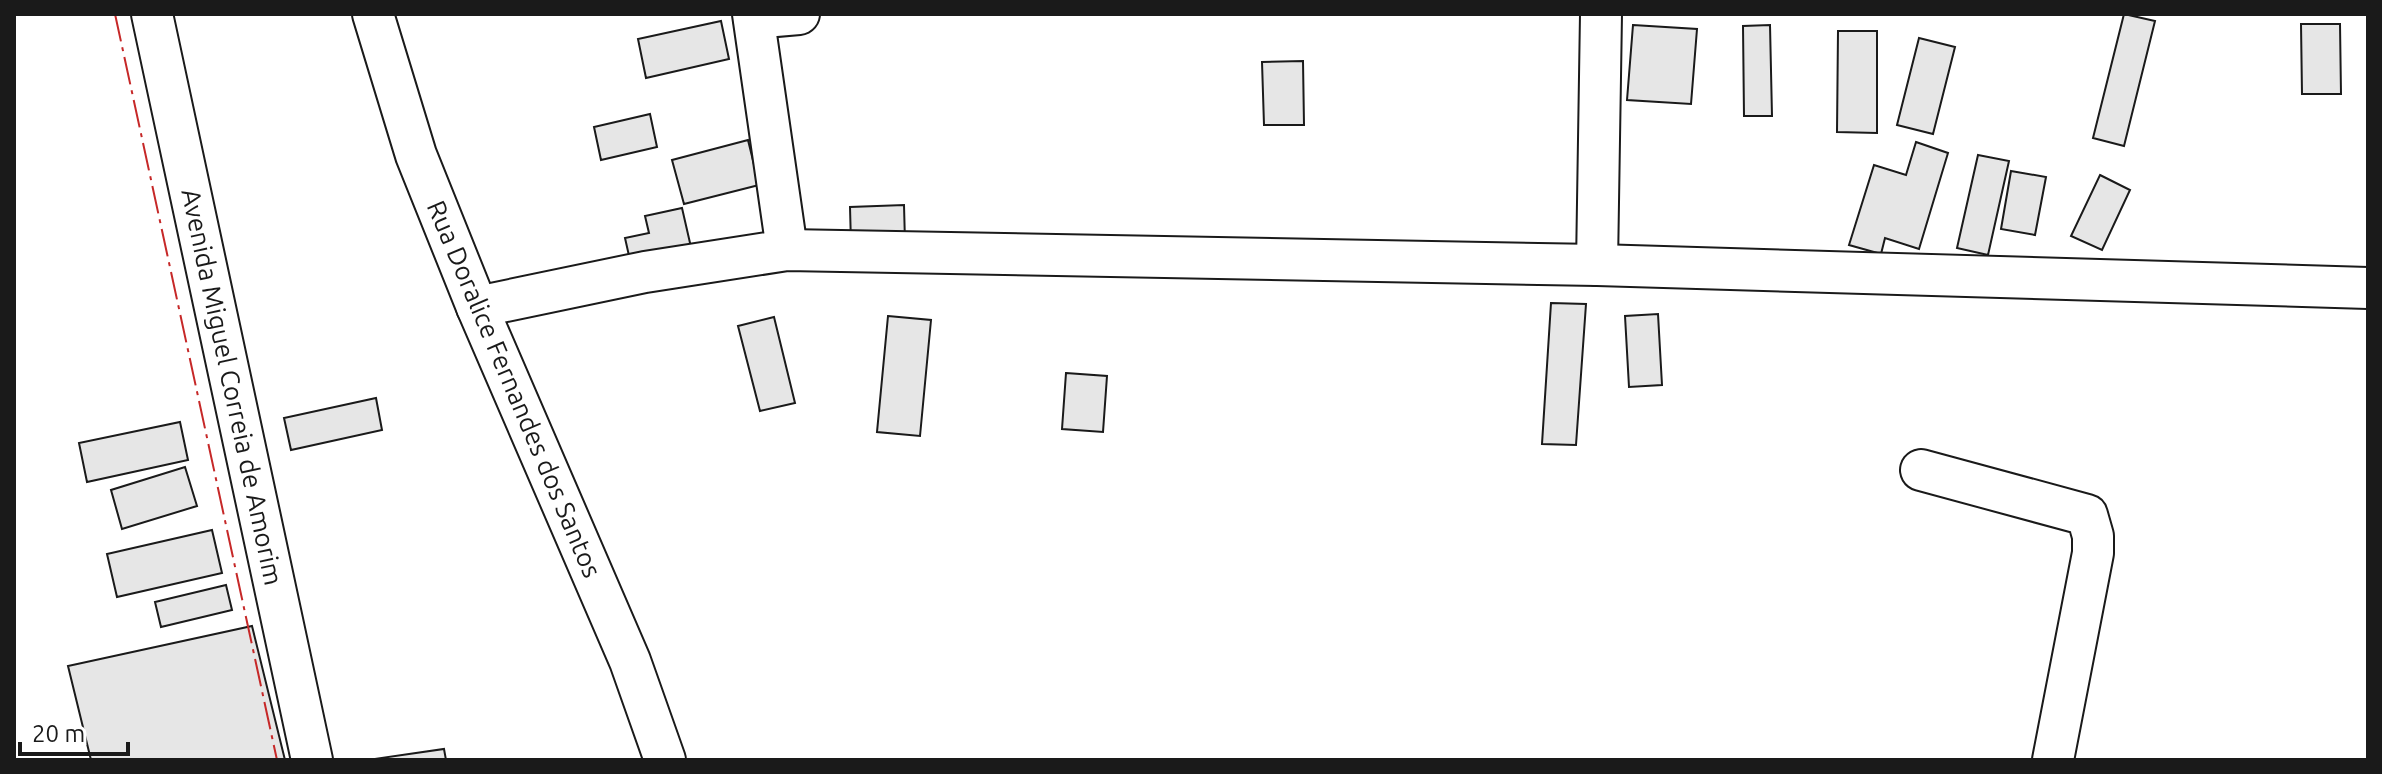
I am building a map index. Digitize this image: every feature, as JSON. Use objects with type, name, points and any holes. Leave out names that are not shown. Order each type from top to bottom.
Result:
[{"type":"street","name":"Avenida Miguel Correia de Amorim","points":[[152,14],[312,760]]},
{"type":"street","name":"Rua Doralice Fernandes dos Santos","points":[[373,14],[416,155],[477,307],[630,661],[665,760]]},
{"type":"street","points":[[787,250],[753,16],[799,14]]},
{"type":"street","points":[[1597,265],[1601,14]]},
{"type":"street","points":[[477,307],[645,272],[787,250],[1597,265],[2368,288]]},
{"type":"street","points":[[1921,470],[2087,515],[2093,536],[2093,553],[2053,760]]},
{"type":"building","points":[[2124,14],[2155,21],[2124,146],[2093,138]]},
{"type":"building","points":[[721,21],[729,59],[646,78],[638,39]]},
{"type":"building","points":[[2301,24],[2340,24],[2341,94],[2302,94]]},
{"type":"building","points":[[1633,25],[1697,29],[1691,104],[1627,100]]},
{"type":"building","points":[[1770,25],[1772,116],[1744,116],[1743,26]]},
{"type":"building","points":[[1838,31],[1877,31],[1877,133],[1837,132]]},
{"type":"building","points":[[1919,38],[1955,47],[1933,134],[1897,125]]},
{"type":"building","points":[[1303,61],[1304,125],[1264,125],[1262,62]]},
{"type":"building","points":[[650,114],[657,147],[601,160],[594,127]]},
{"type":"building","points":[[748,140],[759,185],[684,204],[672,160]]},
{"type":"building","points":[[1916,142],[1948,153],[1919,249],[1885,238],[1881,254],[1849,245],[1874,165],[1906,175]]},
{"type":"building","points":[[1978,155],[2009,161],[1988,255],[1957,248]]},
{"type":"building","points":[[2011,171],[2046,177],[2035,235],[2001,229]]},
{"type":"building","points":[[2100,175],[2130,190],[2102,250],[2071,236]]},
{"type":"building","points":[[904,205],[905,242],[851,244],[850,207]]},
{"type":"building","points":[[682,208],[693,256],[632,269],[625,238],[649,233],[645,216]]},
{"type":"building","points":[[1551,303],[1586,304],[1576,445],[1542,444]]},
{"type":"building","points":[[1658,314],[1662,385],[1629,387],[1625,316]]},
{"type":"building","points":[[888,316],[931,320],[920,436],[877,432]]},
{"type":"building","points":[[774,317],[795,403],[760,411],[738,326]]},
{"type":"building","points":[[1066,373],[1107,376],[1103,432],[1062,429]]},
{"type":"building","points":[[376,398],[382,430],[291,450],[284,418]]},
{"type":"building","points":[[180,422],[188,460],[87,482],[79,443]]},
{"type":"building","points":[[185,467],[197,506],[122,529],[111,490]]},
{"type":"building","points":[[212,530],[222,573],[117,597],[107,554]]},
{"type":"building","points":[[226,585],[232,610],[161,627],[155,602]]},
{"type":"building","points":[[252,626],[285,760],[91,760],[68,666]]},
{"type":"building","points":[[444,749],[446,760],[374,760],[374,759]]},
{"type":"power","points":[[115,14],[277,760]]}]
